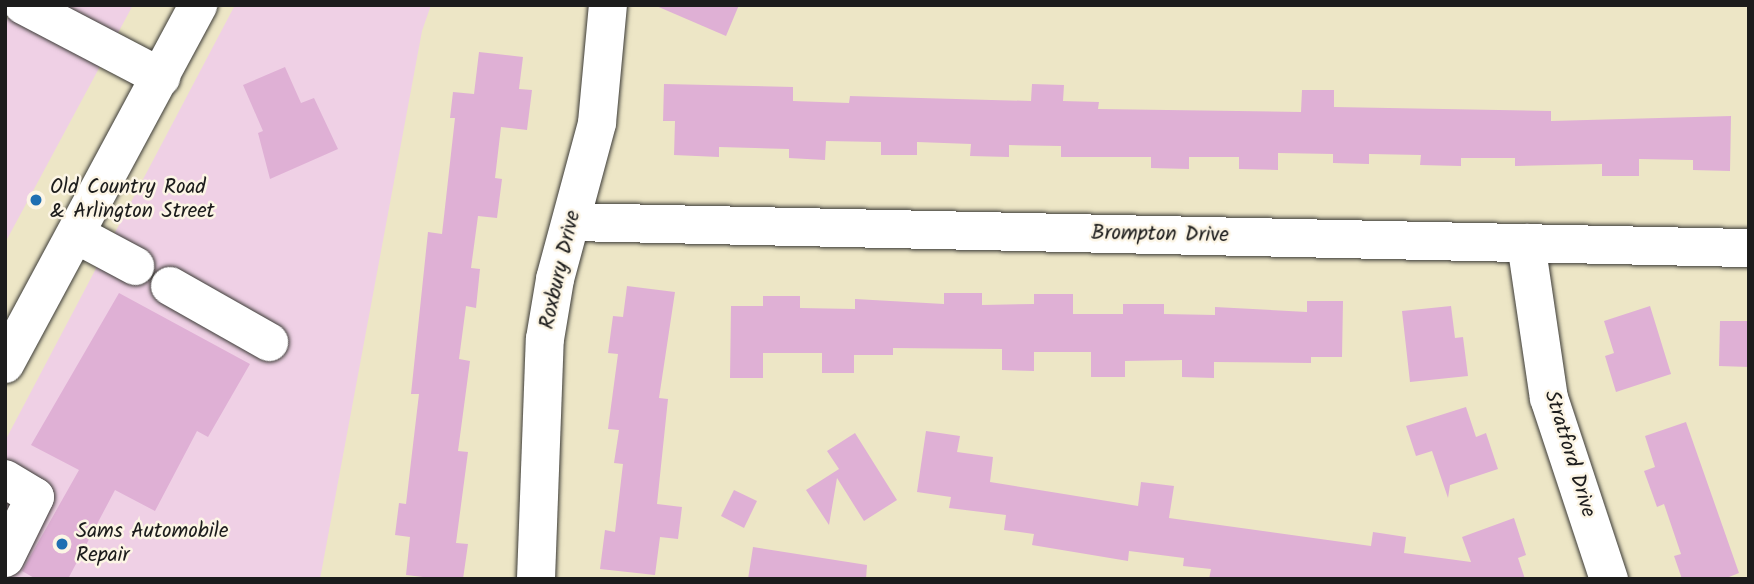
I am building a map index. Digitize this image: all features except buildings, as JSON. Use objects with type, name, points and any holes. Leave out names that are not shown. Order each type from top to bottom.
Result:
[{"type":"street","points":[[23,5],[161,77]]},
{"type":"street","points":[[5,364],[78,235],[198,5]]},
{"type":"street","name":"Roxbury Drive","points":[[536,579],[545,339],[597,123],[608,5]]},
{"type":"street","name":"Brompton Drive","points":[[572,222],[1749,248]]},
{"type":"street","points":[[78,235],[135,266]]},
{"type":"street","name":"Stratford Drive","points":[[1527,243],[1549,398],[1609,579]]},
{"type":"street","points":[[170,286],[269,342]]},
{"type":"street","points":[[5,479],[35,497],[5,558]]},
{"type":"shaded area","points":[[15,5],[133,5],[5,243],[5,24]]},
{"type":"shaded area","points":[[235,5],[431,5],[422,31],[320,579],[5,579],[5,441]]},
{"type":"place","name":"Old Country Road & Arlington Street","points":[[36,200]]},
{"type":"place","name":"Sams Automobile Repair","points":[[62,544]]}]
